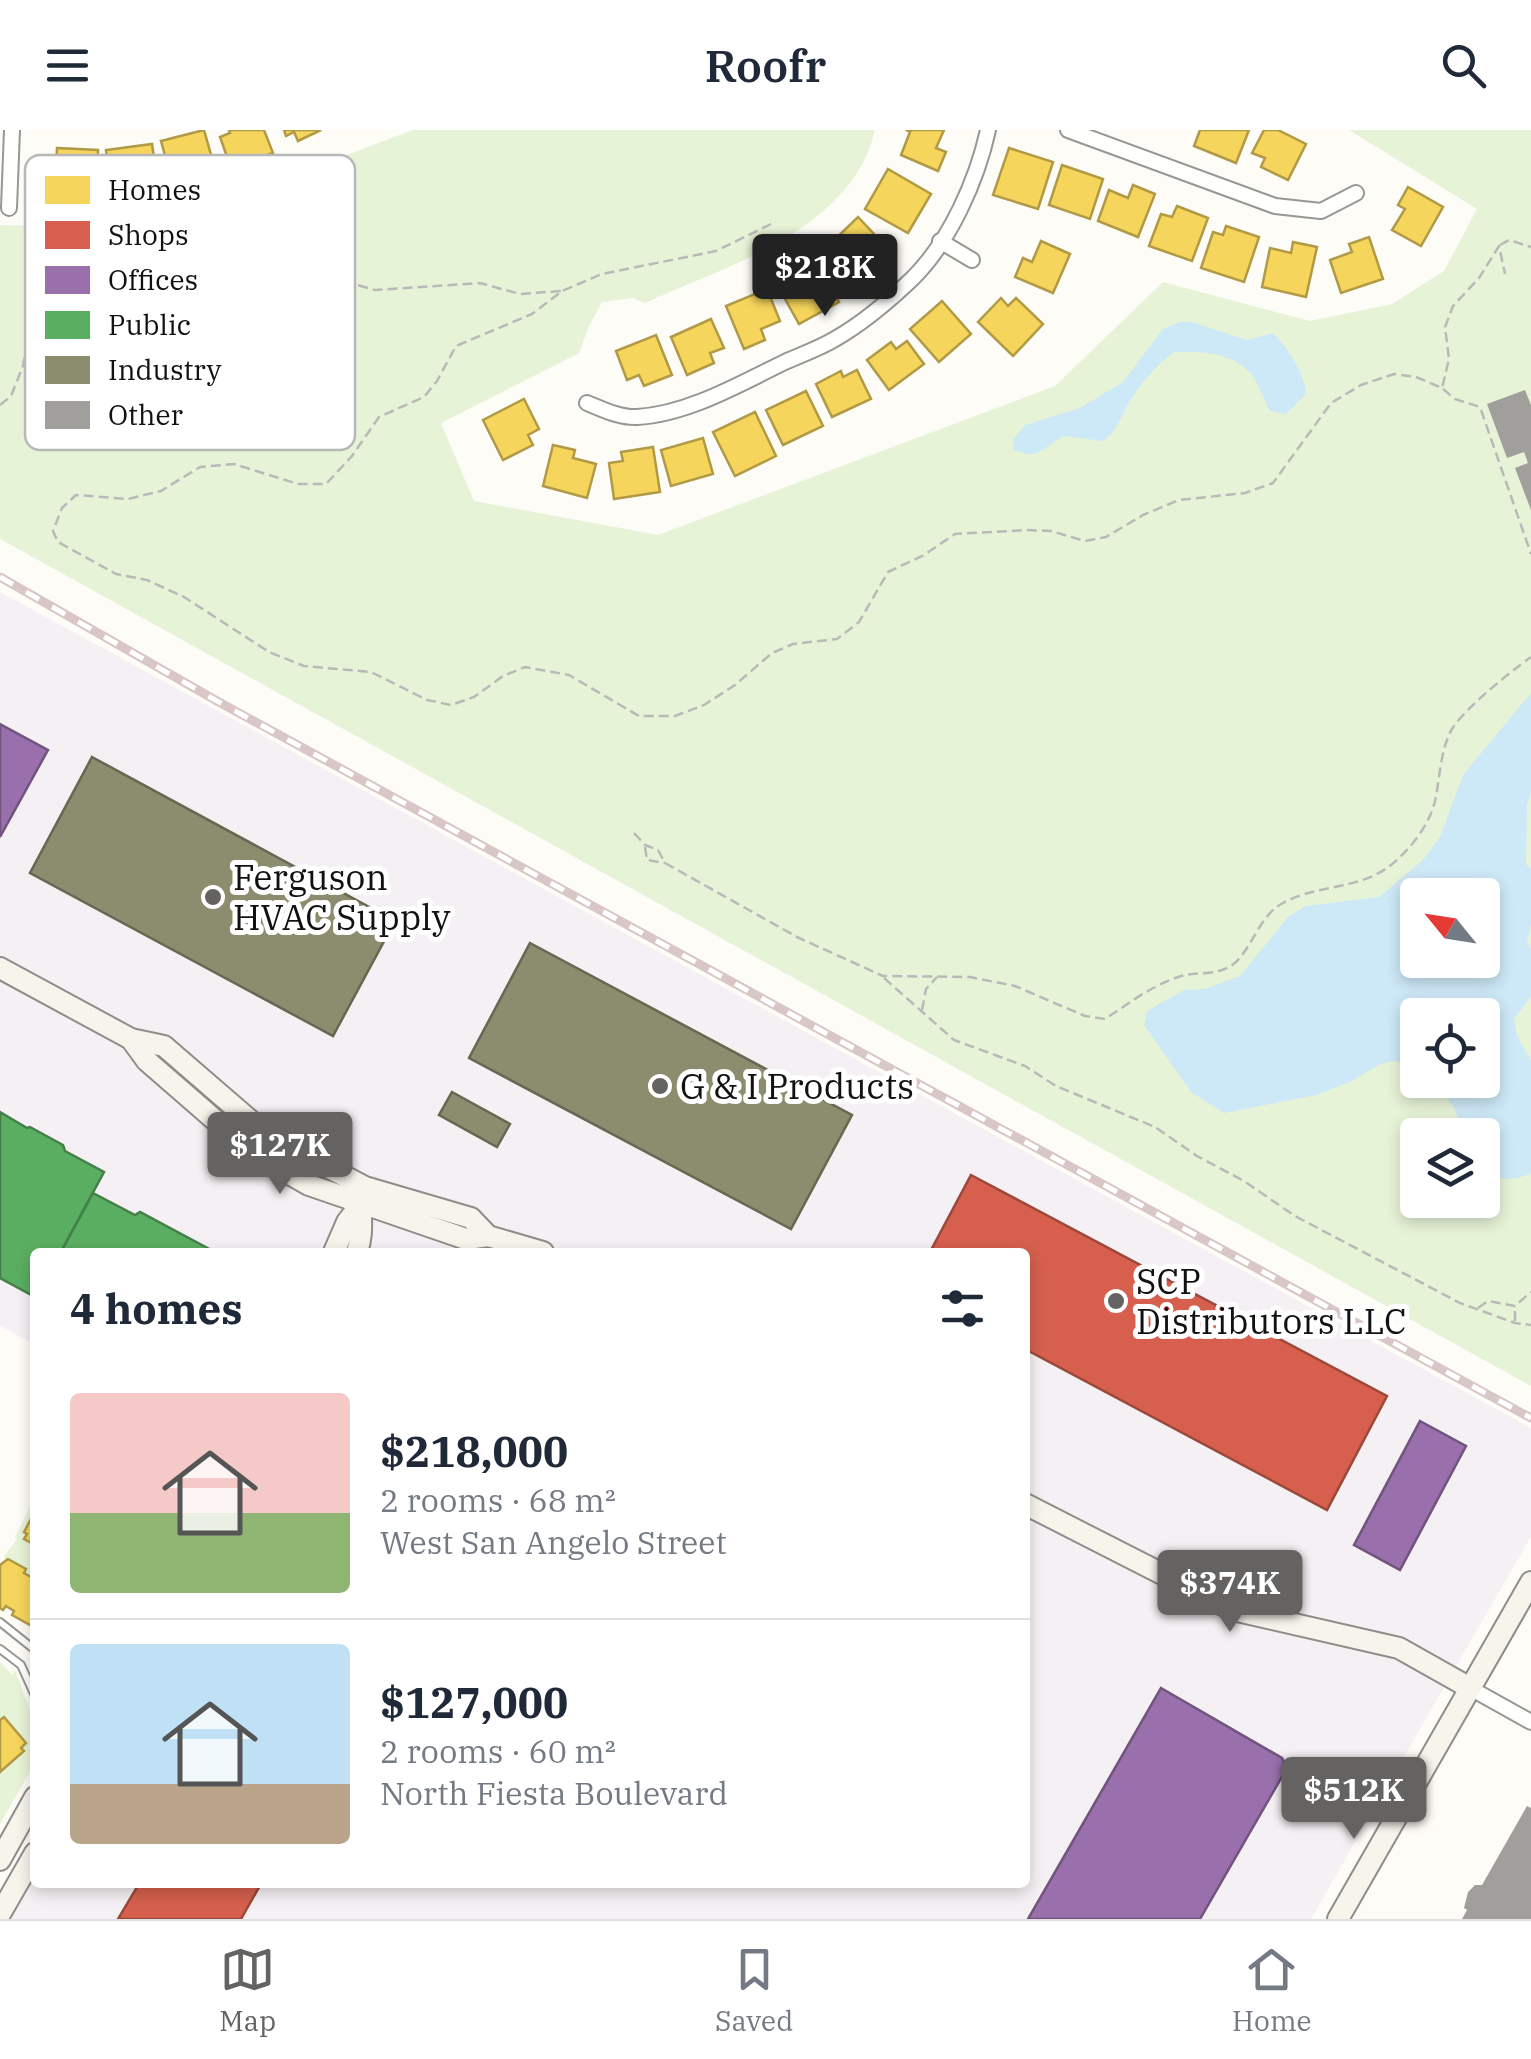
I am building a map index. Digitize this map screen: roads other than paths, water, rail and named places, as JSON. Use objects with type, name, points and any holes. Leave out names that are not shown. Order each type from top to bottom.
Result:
[{"type":"street","points":[[9,208],[12,130]]},
{"type":"street","points":[[586,402],[613,414],[635,418],[667,412],[722,392],[834,340],[916,276],[956,217],[980,169],[988,130]]},
{"type":"street","points":[[1068,130],[1275,206],[1322,211],[1356,193]]},
{"type":"street","points":[[940,241],[972,260]]},
{"type":"street","points":[[0,968],[132,1039],[147,1061],[254,1154],[310,1185],[362,1196],[466,1239],[488,1236],[529,1248]]},
{"type":"street","points":[[336,1248],[362,1196]]},
{"type":"street","points":[[358,1248],[364,1232],[362,1196]]},
{"type":"street","points":[[1030,1507],[1233,1610],[1399,1648],[1531,1722]]},
{"type":"street","points":[[1338,1919],[1531,1582]]},
{"type":"street","points":[[0,1860],[30,1806]]},
{"type":"street","points":[[0,1914],[30,1862]]},
{"type":"lane","points":[[0,1622],[30,1646]]},
{"type":"lane","points":[[0,1649],[21,1665],[30,1685]]},
{"type":"water","points":[[1180,322],[1247,340],[1273,333],[1295,361],[1306,394],[1286,414],[1270,411],[1254,378],[1235,361],[1205,353],[1174,352],[1144,380],[1103,441],[1064,436],[1036,453],[1014,450],[1013,440],[1025,425],[1080,408],[1123,382],[1163,329]]},
{"type":"water","points":[[1531,693],[1526,864],[1531,869],[1531,924],[1527,942],[1531,949],[1531,996],[1514,1019],[1517,1036],[1531,1061],[1531,1173],[1518,1178],[1500,1177],[1500,1118],[1458,1118],[1447,1098],[1500,1098],[1500,998],[1400,998],[1400,1063],[1380,1064],[1352,1081],[1316,1095],[1224,1113],[1191,1092],[1144,1025],[1147,1011],[1184,990],[1205,989],[1240,976],[1289,916],[1306,906],[1379,897],[1400,879],[1400,978],[1500,978],[1500,878],[1402,878],[1423,860],[1440,837],[1463,775]]},
{"type":"railway","points":[[0,577],[217,701],[1531,1418]]},
{"type":"place","name":"Ferguson HVAC Supply","points":[[213,897]]},
{"type":"place","name":"G & I Products","points":[[660,1086]]},
{"type":"place","name":"SCP Distributors LLC","points":[[1116,1301]]}]
